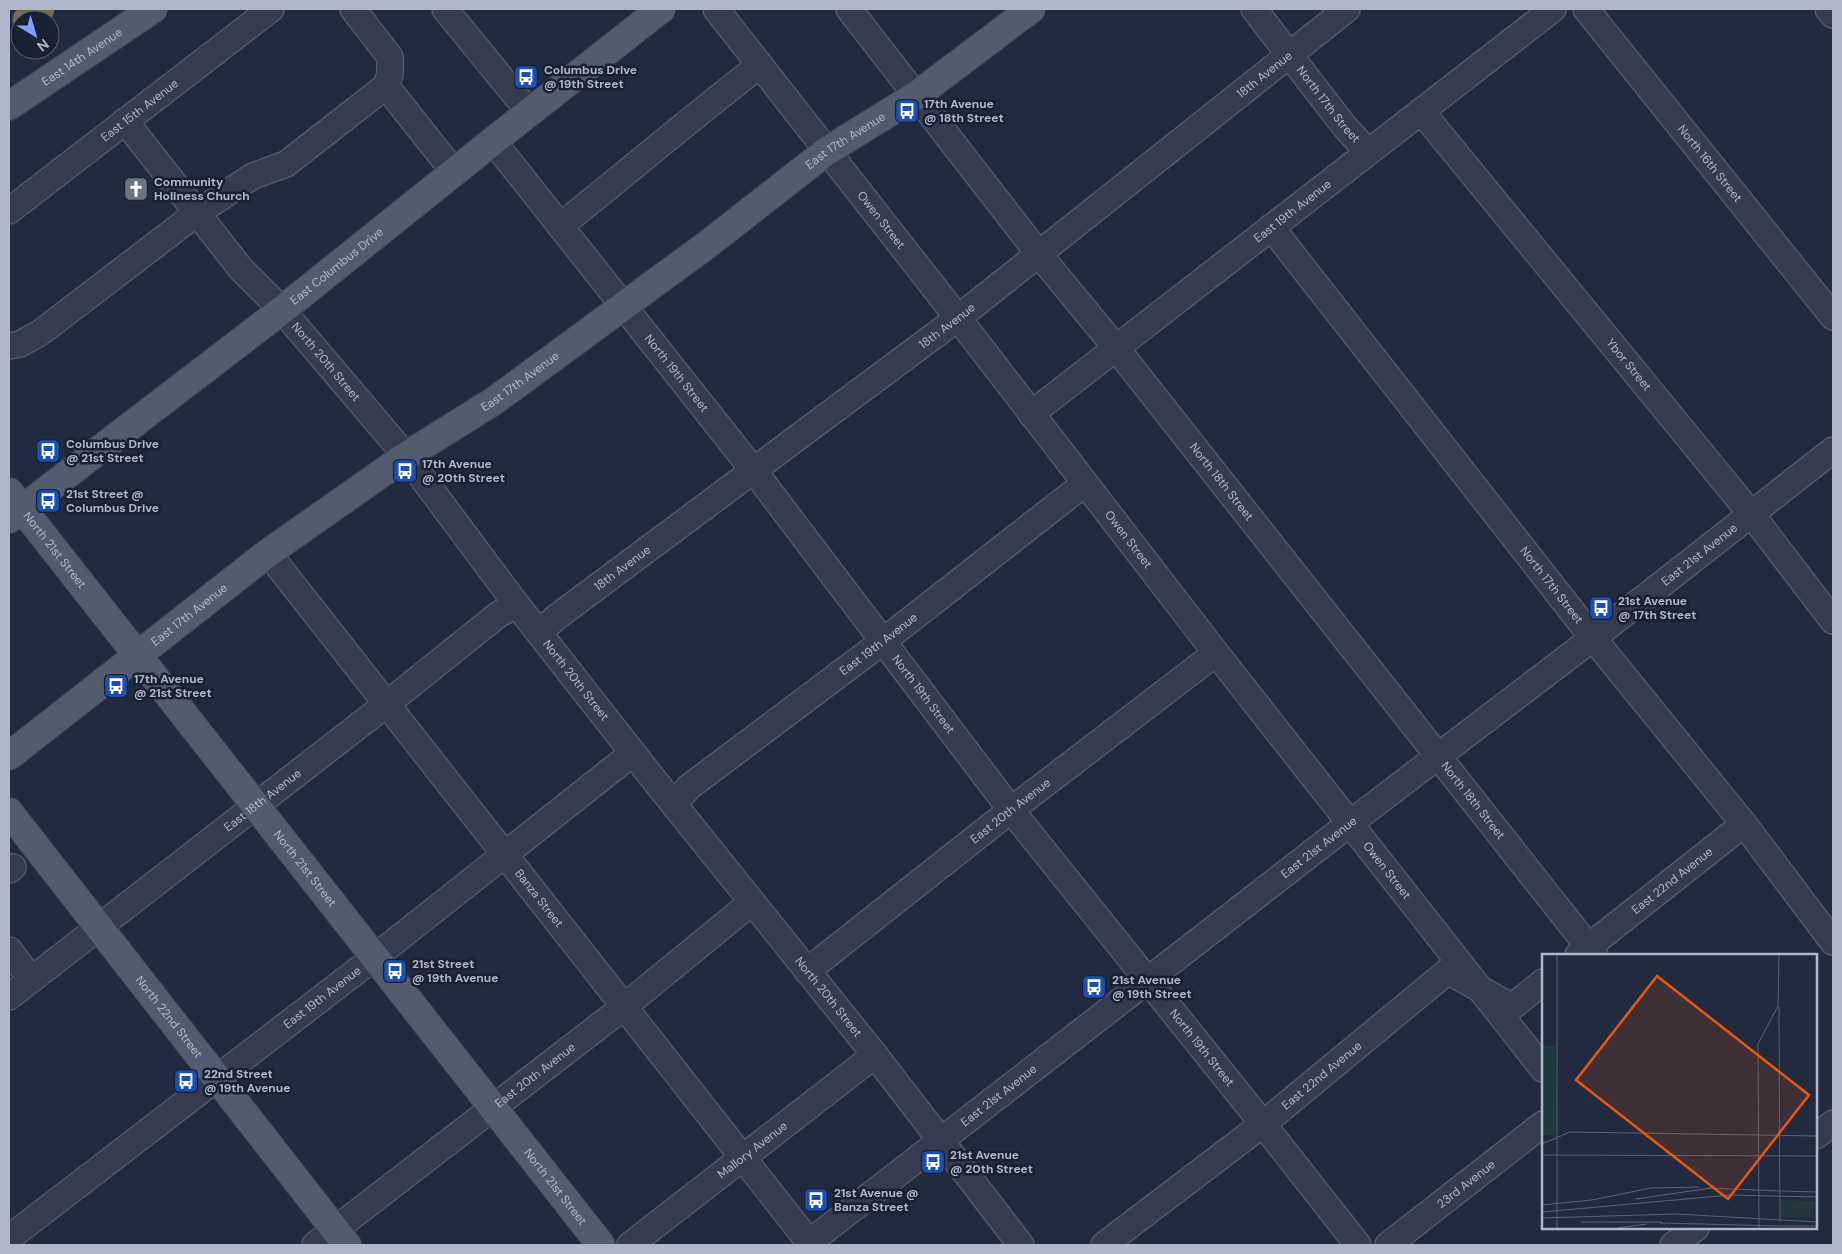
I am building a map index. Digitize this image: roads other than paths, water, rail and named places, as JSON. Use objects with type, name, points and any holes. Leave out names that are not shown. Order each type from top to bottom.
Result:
[{"type":"main road","name":"East 14th Avenue","points":[[9,106],[154,9]]},
{"type":"main road","name":"East Columbus Drive","points":[[13,506],[282,310],[661,9]]},
{"type":"main road","name":"East 17th Avenue","points":[[9,756],[268,553],[406,456],[494,401],[708,244],[827,151],[917,94],[1031,9]]},
{"type":"main road","name":"North 21st Street","points":[[13,506],[138,656],[601,1245]]},
{"type":"main road","name":"North 22nd Street","points":[[9,812],[216,1077],[333,1240]]},
{"type":"street","name":"East 15th Avenue","points":[[9,211],[271,9]]},
{"type":"street","points":[[9,346],[20,344],[40,333],[197,213],[253,176],[286,164],[386,86],[390,74],[390,57],[353,9]]},
{"type":"street","points":[[445,9],[529,112]]},
{"type":"street","name":"Owen Street","points":[[716,9],[958,318],[1084,484],[1349,824],[1485,993],[1542,1068]]},
{"type":"street","name":"North 18th Street","points":[[849,9],[1038,252],[1439,756],[1587,952]]},
{"type":"street","name":"North 17th Street","points":[[1254,9],[1345,127],[1368,152]]},
{"type":"street","name":"18th Avenue","points":[[539,632],[958,318],[1038,252],[1347,9]]},
{"type":"street","name":"East 19th Avenue","points":[[1031,414],[1553,9]]},
{"type":"street","name":"North 16th Street","points":[[1586,9],[1833,317]]},
{"type":"street","points":[[1828,9],[1833,15]]},
{"type":"street","points":[[560,226],[760,64]]},
{"type":"street","points":[[386,86],[454,172]]},
{"type":"street","name":"Ybor Street","points":[[1421,111],[1752,515],[1833,621]]},
{"type":"street","name":"North 20th Street","points":[[125,121],[241,269],[282,310],[406,456],[517,605],[875,1055],[1021,1245]]},
{"type":"street","name":"North 19th Street","points":[[493,141],[754,471],[1011,810],[1358,1245]]},
{"type":"street","name":"North 17th Street","points":[[1271,228],[1593,638],[1744,824],[1833,942]]},
{"type":"street","name":"East 21st Avenue","points":[[807,1244],[1752,515],[1833,450]]},
{"type":"street","name":"East 19th Avenue","points":[[674,804],[689,787],[882,642],[1084,484]]},
{"type":"street","name":"Banza Street","points":[[268,553],[744,1158],[807,1244]]},
{"type":"street","name":"East 18th Avenue","points":[[9,997],[388,704],[499,614],[517,605]]},
{"type":"street","name":"East 20th Avenue","points":[[807,970],[1216,653]]},
{"type":"street","name":"East 19th Avenue","points":[[9,1238],[216,1077],[375,957],[633,753]]},
{"type":"street","name":"East 22nd Avenue","points":[[1587,952],[1744,824]]},
{"type":"street","name":"East 20th Avenue","points":[[333,1240],[494,1108],[752,902]]},
{"type":"street","points":[[9,950],[31,979]]},
{"type":"street","name":"East 22nd Avenue","points":[[1104,1245],[1263,1124],[1448,971],[1512,1007],[1542,983]]},
{"type":"street","name":"Mallory Avenue","points":[[630,1245],[875,1055]]},
{"type":"street","points":[[1817,1135],[1833,1123]]},
{"type":"street","name":"23rd Avenue","points":[[1388,1245],[1542,1125]]},
{"type":"street","points":[[1672,1240],[1694,1229]]},
{"type":"place","name":"Columbus Drive @ 19th Street","points":[[526,77]]},
{"type":"place","name":"17th Avenue @ 18th Street","points":[[907,111]]},
{"type":"place","name":"Community Holiness Church","points":[[136,189]]},
{"type":"place","name":"Columbus Drive @ 21st Street","points":[[48,451]]},
{"type":"place","name":"17th Avenue @ 20th Street","points":[[405,471]]},
{"type":"place","name":"21st Street @ Columbus Drive","points":[[48,501]]},
{"type":"place","name":"21st Avenue @ 17th Street","points":[[1601,608]]},
{"type":"place","name":"17th Avenue @ 21st Street","points":[[116,686]]},
{"type":"place","name":"21st Street @ 19th Avenue","points":[[395,971]]},
{"type":"place","name":"21st Avenue @ 19th Street","points":[[1094,987]]},
{"type":"place","name":"22nd Street @ 19th Avenue","points":[[186,1081]]},
{"type":"place","name":"21st Avenue @ 20th Street","points":[[933,1162]]},
{"type":"place","name":"21st Avenue @ Banza Street","points":[[816,1200]]}]
